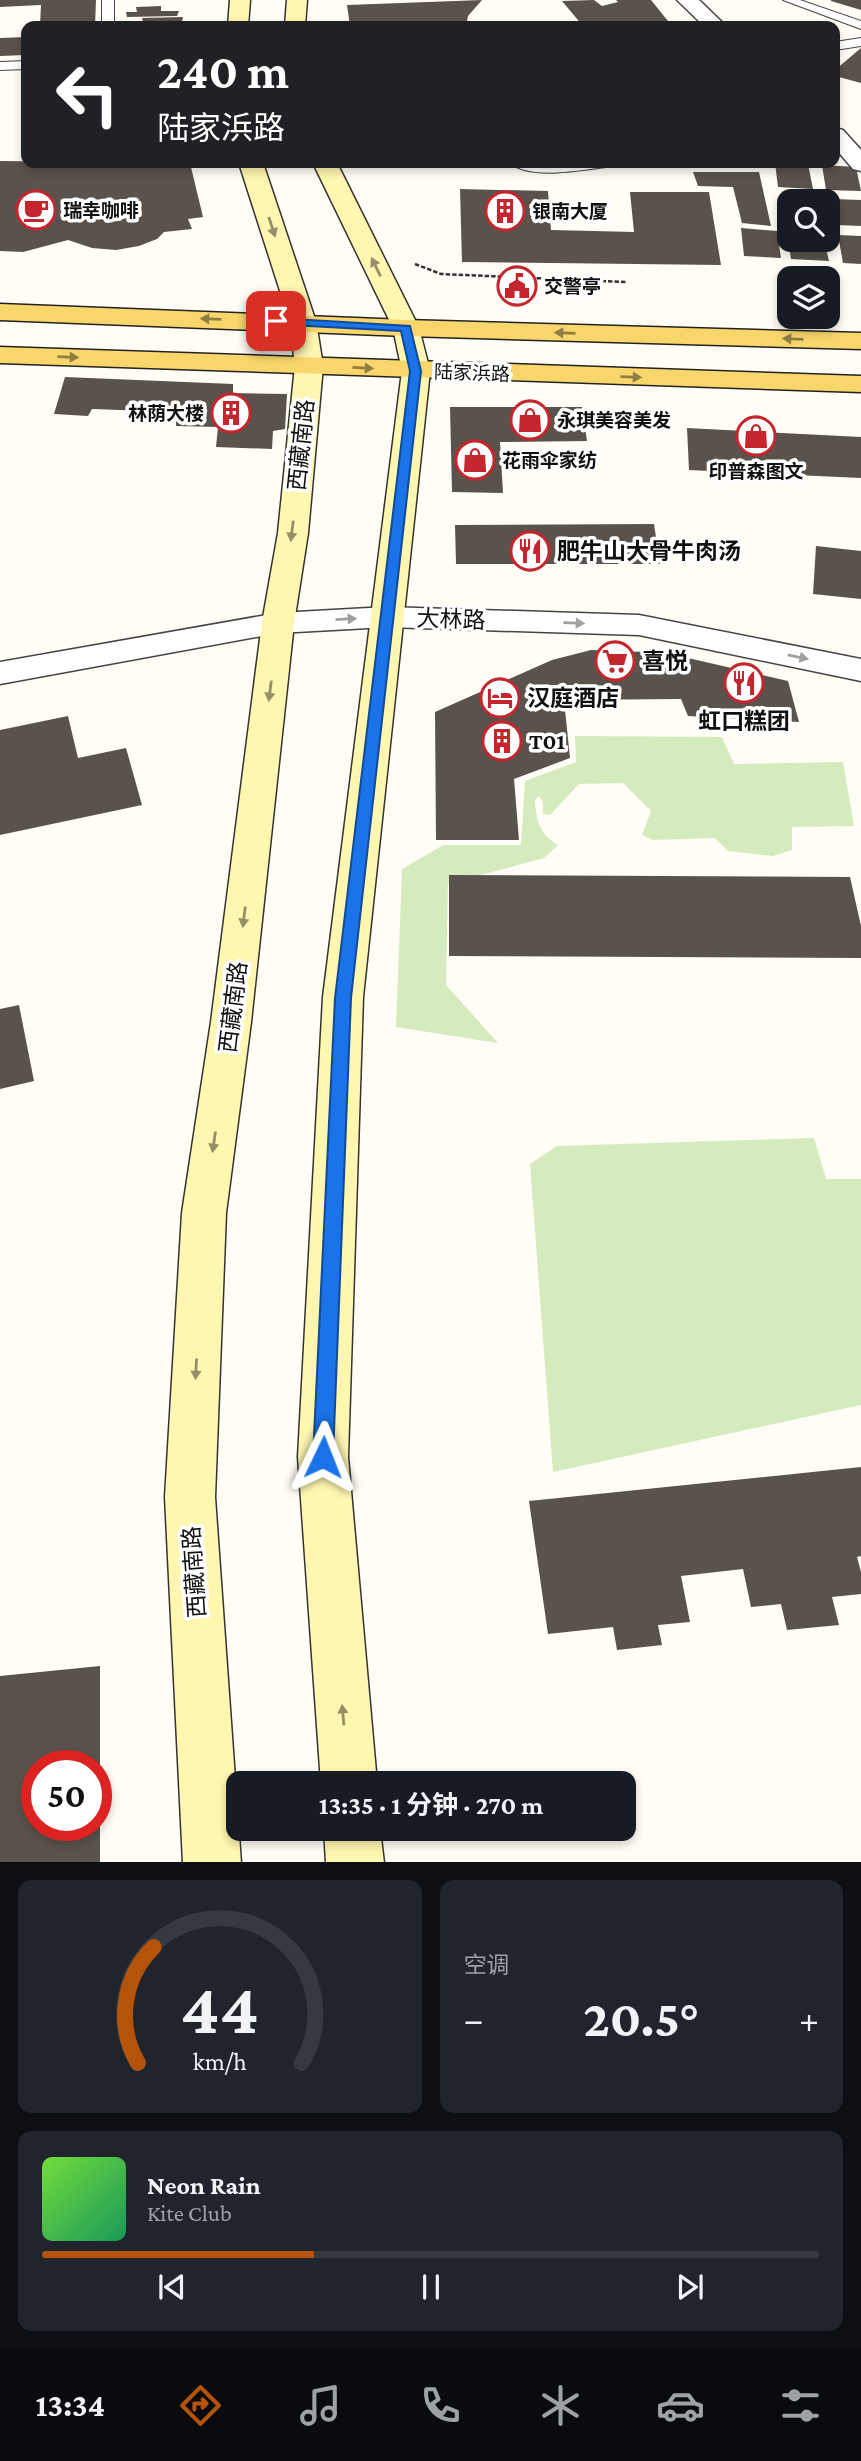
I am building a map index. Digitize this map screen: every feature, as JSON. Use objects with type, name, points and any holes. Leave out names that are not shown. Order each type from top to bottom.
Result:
[{"type":"main road","points":[[238,21],[240,0]]},
{"type":"main road","points":[[295,21],[297,0]]},
{"type":"main road","name":"西藏南路","points":[[212,1862],[190,1497],[204,1213],[231,1022],[278,623],[293,533],[309,366],[303,322],[253,168]]},
{"type":"main road","points":[[327,168],[406,328],[416,371],[343,998],[323,1457],[348,1771]]},
{"type":"main road","name":"陆家浜路","points":[[0,313],[861,341]]},
{"type":"main road","name":"陆家浜路","points":[[0,355],[861,384]]},
{"type":"main road","points":[[353,1841],[355,1862]]},
{"type":"street","points":[[687,0],[710,21]]},
{"type":"street","points":[[840,141],[861,164]]},
{"type":"street","name":"大林路","points":[[0,673],[278,623],[387,617],[639,625],[861,670]]},
{"type":"lane","points":[[108,0],[108,21]]},
{"type":"lane","points":[[789,0],[861,25]]},
{"type":"lane","points":[[840,45],[861,42]]},
{"type":"lane","points":[[0,66],[21,65]]},
{"type":"lane","points":[[538,168],[564,168]]},
{"type":"path","points":[[371,258],[395,257],[441,274],[626,282]]},
{"type":"green space","points":[[575,736],[722,737],[734,764],[843,762],[854,826],[792,827],[792,850],[773,856],[728,851],[715,838],[653,840],[642,835],[651,811],[623,783],[579,784],[550,815],[543,814],[543,802],[539,796],[535,800],[540,826],[558,845],[544,858],[448,884],[446,985],[498,1043],[396,1027],[402,869],[443,845],[521,845],[525,781],[576,762]]},
{"type":"green space","points":[[814,1138],[826,1179],[861,1179],[861,1405],[553,1472],[530,1164],[557,1146]]},
{"type":"building","points":[[0,0],[96,0],[95,21],[40,21],[41,5],[0,7]]},
{"type":"building","points":[[482,0],[467,21],[349,21],[347,5]]},
{"type":"building","points":[[594,0],[602,6],[618,2],[616,0],[651,0],[668,21],[579,21],[562,1]]},
{"type":"building","points":[[861,0],[861,10],[831,1]]},
{"type":"building","points":[[161,6],[161,11],[179,11],[177,16],[127,17],[126,12],[137,12],[136,7]]},
{"type":"building","points":[[183,17],[182,21],[143,21],[142,18]]},
{"type":"building","points":[[21,37],[21,55],[0,56],[0,38]]},
{"type":"building","points":[[861,48],[861,83],[840,77],[840,66]]},
{"type":"building","points":[[0,161],[21,161],[21,168],[191,168],[203,217],[188,219],[192,229],[164,232],[157,239],[139,246],[116,250],[92,248],[68,240],[23,252],[0,251]]},
{"type":"building","points":[[856,167],[861,191],[826,189],[822,168]]},
{"type":"building","points":[[776,168],[809,168],[813,189],[778,187]]},
{"type":"building","points":[[693,172],[759,172],[771,226],[742,223],[733,187],[698,186]]},
{"type":"building","name":"银南大厦","points":[[460,189],[548,191],[551,230],[634,232],[630,192],[709,192],[721,265],[462,262]]},
{"type":"building","points":[[840,199],[861,200],[861,226],[840,225]]},
{"type":"building","points":[[741,228],[777,231],[777,252],[780,252],[781,258],[744,256]]},
{"type":"building","points":[[840,235],[861,236],[861,264],[843,263]]},
{"type":"building","points":[[790,252],[827,252],[829,261],[791,259]]},
{"type":"building","name":"林荫大楼","points":[[65,377],[233,384],[233,393],[287,394],[285,429],[273,431],[272,449],[216,447],[218,427],[176,426],[176,412],[92,409],[88,416],[54,414]]},
{"type":"building","points":[[450,407],[582,407],[587,441],[500,442],[503,493],[452,492]]},
{"type":"building","points":[[687,428],[861,437],[861,478],[689,470]]},
{"type":"building","points":[[654,524],[660,564],[456,564],[455,525]]},
{"type":"building","points":[[816,546],[861,551],[861,599],[813,594]]},
{"type":"building","name":"T01","points":[[591,650],[647,652],[688,658],[788,681],[799,722],[688,716],[681,699],[564,700],[570,758],[514,779],[519,840],[436,840],[435,712],[552,660]]},
{"type":"building","points":[[68,716],[78,758],[126,748],[142,805],[0,835],[0,730]]},
{"type":"building","points":[[449,875],[850,877],[861,926],[861,958],[449,956]]},
{"type":"building","points":[[19,1005],[34,1081],[0,1089],[0,1009]]},
{"type":"building","points":[[861,1467],[861,1556],[857,1557],[861,1572],[861,1594],[832,1597],[839,1625],[787,1630],[781,1604],[751,1607],[743,1569],[681,1576],[690,1622],[658,1625],[662,1645],[617,1650],[613,1627],[548,1634],[529,1501]]},
{"type":"building","points":[[100,1666],[100,1750],[21,1750],[21,1841],[100,1841],[100,1862],[0,1862],[0,1676]]},
{"type":"place","name":"瑞幸咖啡","points":[[36,210]]},
{"type":"place","name":"银南大厦","points":[[505,211]]},
{"type":"place","name":"交警亭","points":[[517,286]]},
{"type":"place","name":"林荫大楼","points":[[231,413]]},
{"type":"place","name":"永琪美容美发","points":[[530,420]]},
{"type":"place","name":"印普森图文","points":[[756,436]]},
{"type":"place","name":"花雨伞家纺","points":[[475,460]]},
{"type":"place","name":"肥牛山大骨牛肉汤","points":[[530,551]]},
{"type":"place","name":"喜悦","points":[[615,661]]},
{"type":"place","name":"虹口糕团","points":[[744,683]]},
{"type":"place","name":"汉庭酒店","points":[[500,698]]},
{"type":"place","name":"T01","points":[[502,741]]},
{"type":"route","points":[[276,321],[406,328],[416,371],[343,998],[323,1457]]}]
